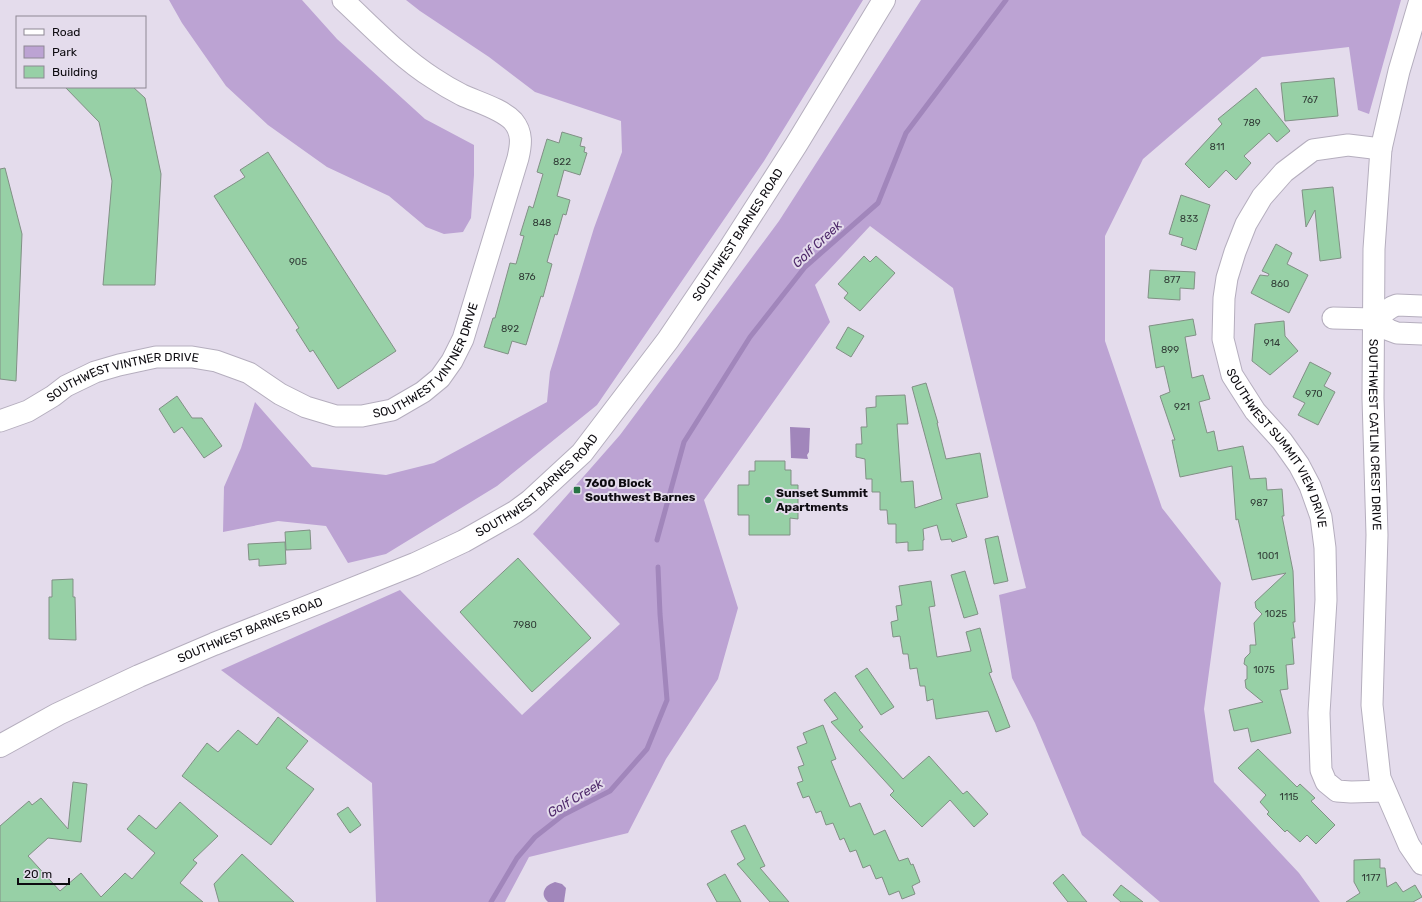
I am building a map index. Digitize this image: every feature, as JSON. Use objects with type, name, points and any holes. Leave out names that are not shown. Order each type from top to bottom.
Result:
[{"type":"main road","name":"SOUTHWEST BARNES ROAD","points":[[0,746],[58,714],[139,676],[214,644],[415,564],[441,552],[515,512],[530,500],[582,453],[668,340],[730,248],[796,145],[884,0]]},
{"type":"street","name":"SOUTHWEST VINTNER DRIVE","points":[[0,420],[28,411],[47,400],[66,386],[95,372],[119,365],[156,358],[192,357],[216,362],[249,373],[280,394],[306,407],[336,416],[362,416],[392,410],[423,392],[440,378],[452,362],[463,339],[518,158],[521,137],[518,128],[506,115],[460,94],[432,78],[408,59],[343,0]]},
{"type":"street","name":"SOUTHWEST CATLIN CREST DRIVE","points":[[1420,0],[1399,71],[1381,149],[1374,249],[1373,398],[1377,535],[1372,705],[1380,778],[1409,845],[1422,864]]},
{"type":"street","name":"SOUTHWEST SUMMIT VIEW DRIVE","points":[[1381,149],[1348,144],[1313,150],[1284,172],[1262,197],[1246,224],[1227,278],[1224,298],[1223,339],[1232,376],[1254,411],[1282,441],[1299,464],[1310,486],[1321,517],[1325,548],[1326,600],[1319,713],[1321,770],[1326,782],[1337,791],[1385,791]]},
{"type":"street","points":[[1374,319],[1397,305],[1422,306]]},
{"type":"street","points":[[1333,318],[1374,319],[1397,334],[1422,334]]},
{"type":"green space","points":[[169,0],[302,0],[337,39],[425,119],[474,145],[474,175],[471,218],[463,232],[444,234],[426,227],[389,196],[327,167],[268,125],[226,86],[182,23]]},
{"type":"green space","points":[[406,0],[863,0],[764,161],[597,405],[497,486],[386,554],[348,563],[326,526],[278,521],[223,532],[224,487],[241,448],[255,402],[312,467],[386,475],[434,463],[547,402],[550,372],[594,228],[622,152],[621,121],[535,92],[489,57]]},
{"type":"green space","points":[[921,0],[1401,0],[1369,114],[1358,110],[1349,47],[1262,57],[1143,159],[1105,236],[1105,341],[1162,508],[1221,583],[1204,709],[1214,782],[1299,873],[1320,902],[1160,902],[1082,835],[1035,723],[1012,678],[999,595],[1026,588],[953,288],[870,226],[815,285],[830,322],[704,500],[738,608],[718,679],[666,759],[628,833],[529,857],[505,902],[376,902],[372,783],[221,670],[400,590],[522,715],[620,624],[533,534],[620,435],[779,221]]},
{"type":"shaded area","points":[[790,427],[810,428],[809,452],[807,455],[808,459],[791,458]]},
{"type":"shaded area","points":[[555,882],[562,884],[566,888],[564,902],[548,902],[545,899],[544,890],[548,885]]},
{"type":"building","points":[[1334,78],[1338,116],[1285,121],[1281,83]]},
{"type":"building","points":[[66,88],[134,88],[145,98],[161,174],[155,285],[103,285],[112,181],[99,122]]},
{"type":"building","points":[[1256,88],[1290,131],[1277,142],[1269,133],[1244,156],[1251,163],[1236,180],[1226,170],[1209,188],[1185,164],[1222,124],[1218,119]]},
{"type":"building","points":[[562,132],[582,138],[580,146],[585,147],[584,152],[587,153],[580,175],[564,170],[557,196],[570,200],[566,215],[563,214],[557,235],[555,234],[547,262],[552,264],[543,297],[541,296],[526,345],[512,341],[508,354],[484,347],[493,318],[495,318],[510,263],[516,264],[524,236],[520,235],[529,206],[533,208],[543,174],[537,172],[547,139],[559,143]]},
{"type":"building","points":[[268,152],[396,351],[338,389],[313,350],[310,352],[296,330],[299,328],[214,196],[245,177],[240,170]]},
{"type":"building","points":[[5,168],[22,234],[16,381],[0,379],[0,169]]},
{"type":"building","points":[[1333,187],[1341,258],[1320,261],[1315,210],[1306,227],[1302,190]]},
{"type":"building","points":[[1181,195],[1210,205],[1196,250],[1181,245],[1183,238],[1169,234]]},
{"type":"building","points":[[1276,244],[1292,253],[1287,264],[1308,275],[1289,313],[1251,293],[1260,275],[1268,276],[1269,274],[1262,271]]},
{"type":"building","points":[[864,256],[870,262],[876,256],[895,273],[860,311],[844,298],[848,293],[838,284]]},
{"type":"building","points":[[1150,270],[1195,272],[1194,289],[1180,288],[1180,300],[1148,298]]},
{"type":"building","points":[[1193,319],[1196,335],[1185,337],[1192,378],[1203,375],[1210,399],[1199,402],[1207,433],[1214,431],[1218,451],[1243,446],[1250,479],[1266,478],[1267,490],[1282,489],[1284,516],[1282,516],[1293,571],[1295,622],[1293,622],[1295,638],[1292,638],[1294,664],[1286,665],[1288,689],[1280,690],[1291,733],[1251,742],[1248,728],[1234,731],[1229,710],[1263,702],[1246,688],[1245,680],[1247,679],[1247,666],[1244,664],[1245,658],[1250,653],[1250,645],[1256,645],[1254,623],[1262,614],[1256,608],[1255,602],[1286,573],[1252,580],[1238,519],[1236,520],[1232,466],[1180,477],[1172,440],[1175,440],[1160,396],[1170,392],[1164,366],[1156,368],[1149,326]]},
{"type":"building","points":[[1284,321],[1285,336],[1298,351],[1270,375],[1252,361],[1255,324]]},
{"type":"building","points":[[848,327],[864,336],[851,357],[836,348]]},
{"type":"building","points":[[1310,362],[1331,373],[1324,386],[1335,392],[1318,425],[1298,415],[1305,403],[1293,397]]},
{"type":"building","points":[[926,383],[938,423],[946,459],[980,453],[988,497],[956,504],[967,537],[952,542],[951,539],[941,540],[937,525],[923,529],[923,550],[908,551],[908,542],[896,543],[896,524],[888,524],[887,510],[880,510],[880,492],[872,492],[872,479],[866,479],[865,459],[856,457],[856,444],[862,444],[861,427],[867,427],[866,408],[876,407],[876,396],[905,395],[908,424],[897,424],[901,482],[913,481],[915,508],[942,499],[912,387]]},
{"type":"building","points":[[177,396],[192,418],[202,418],[222,446],[204,458],[182,427],[174,433],[159,409]]},
{"type":"building","name":"Sunset Summit Apartments","points":[[755,461],[785,461],[785,470],[791,470],[791,485],[798,485],[798,519],[790,518],[790,535],[749,535],[749,515],[738,515],[738,485],[749,485],[749,471],[755,471]]},
{"type":"building","points":[[310,530],[311,549],[286,550],[285,532]]},
{"type":"building","points":[[998,536],[1008,581],[994,584],[985,539]]},
{"type":"building","points":[[285,542],[286,564],[259,566],[259,559],[249,560],[248,544]]},
{"type":"building","points":[[518,558],[591,638],[532,692],[460,612]]},
{"type":"building","points":[[965,571],[978,614],[964,618],[951,575]]},
{"type":"building","points":[[73,579],[76,640],[49,639],[49,597],[52,597],[52,580]]},
{"type":"building","points":[[931,581],[935,606],[929,607],[937,657],[971,651],[966,632],[980,628],[992,672],[989,673],[1010,727],[996,732],[988,711],[936,719],[933,699],[927,701],[925,686],[920,686],[917,668],[910,669],[908,654],[903,654],[900,636],[893,637],[891,622],[898,620],[896,606],[902,605],[899,586]]},
{"type":"building","points":[[867,668],[894,707],[881,715],[855,676]]},
{"type":"building","points":[[835,692],[863,727],[859,730],[903,779],[929,756],[963,794],[967,791],[988,814],[974,827],[950,800],[922,827],[890,795],[894,791],[831,722],[838,719],[824,700]]},
{"type":"building","points":[[278,717],[308,741],[286,768],[314,789],[271,845],[182,776],[207,743],[218,752],[238,730],[257,745]]},
{"type":"building","points":[[823,725],[836,759],[831,761],[850,807],[860,803],[874,835],[885,830],[899,861],[908,858],[911,865],[913,864],[920,882],[912,886],[915,894],[902,899],[899,891],[889,895],[882,877],[876,879],[870,865],[863,868],[856,850],[850,852],[844,838],[840,840],[833,823],[826,825],[821,811],[816,813],[809,796],[803,798],[797,783],[803,781],[798,767],[804,765],[797,747],[807,743],[803,733]]},
{"type":"building","points":[[1258,749],[1297,787],[1300,784],[1315,798],[1311,801],[1335,825],[1316,844],[1307,835],[1300,842],[1287,830],[1285,832],[1267,814],[1269,812],[1260,802],[1266,795],[1238,768]]},
{"type":"building","points":[[73,782],[87,784],[81,842],[48,838],[28,856],[60,891],[81,873],[101,897],[125,873],[132,879],[155,853],[127,829],[139,815],[156,829],[180,802],[218,836],[193,860],[197,863],[180,883],[203,902],[0,902],[0,826],[29,801],[32,805],[41,798],[68,829]]},
{"type":"building","points":[[348,807],[361,825],[350,833],[337,814]]},
{"type":"building","points":[[745,825],[765,866],[760,868],[789,902],[770,902],[737,864],[745,859],[731,831]]},
{"type":"building","points":[[242,854],[294,902],[219,902],[214,884]]},
{"type":"building","points":[[1380,859],[1380,868],[1385,868],[1387,887],[1396,882],[1403,892],[1415,885],[1422,897],[1413,902],[1346,902],[1360,893],[1354,882],[1354,860]]},
{"type":"building","points":[[725,874],[741,902],[717,902],[707,884]]},
{"type":"building","points":[[1063,874],[1087,902],[1068,902],[1053,883]]},
{"type":"building","points":[[1121,885],[1143,902],[1121,902],[1113,895]]},
{"type":"waterway","name":"Golf Creek","points":[[657,540],[684,442],[750,337],[805,267],[878,203],[906,133],[1006,0]]},
{"type":"waterway","name":"Golf Creek","points":[[491,902],[517,858],[535,837],[563,815],[610,791],[647,749],[667,700],[658,567]]},
{"type":"place","name":"7600 Block Southwest Barnes","points":[[577,490]]},
{"type":"place","name":"Sunset Summit Apartments","points":[[768,500]]}]
